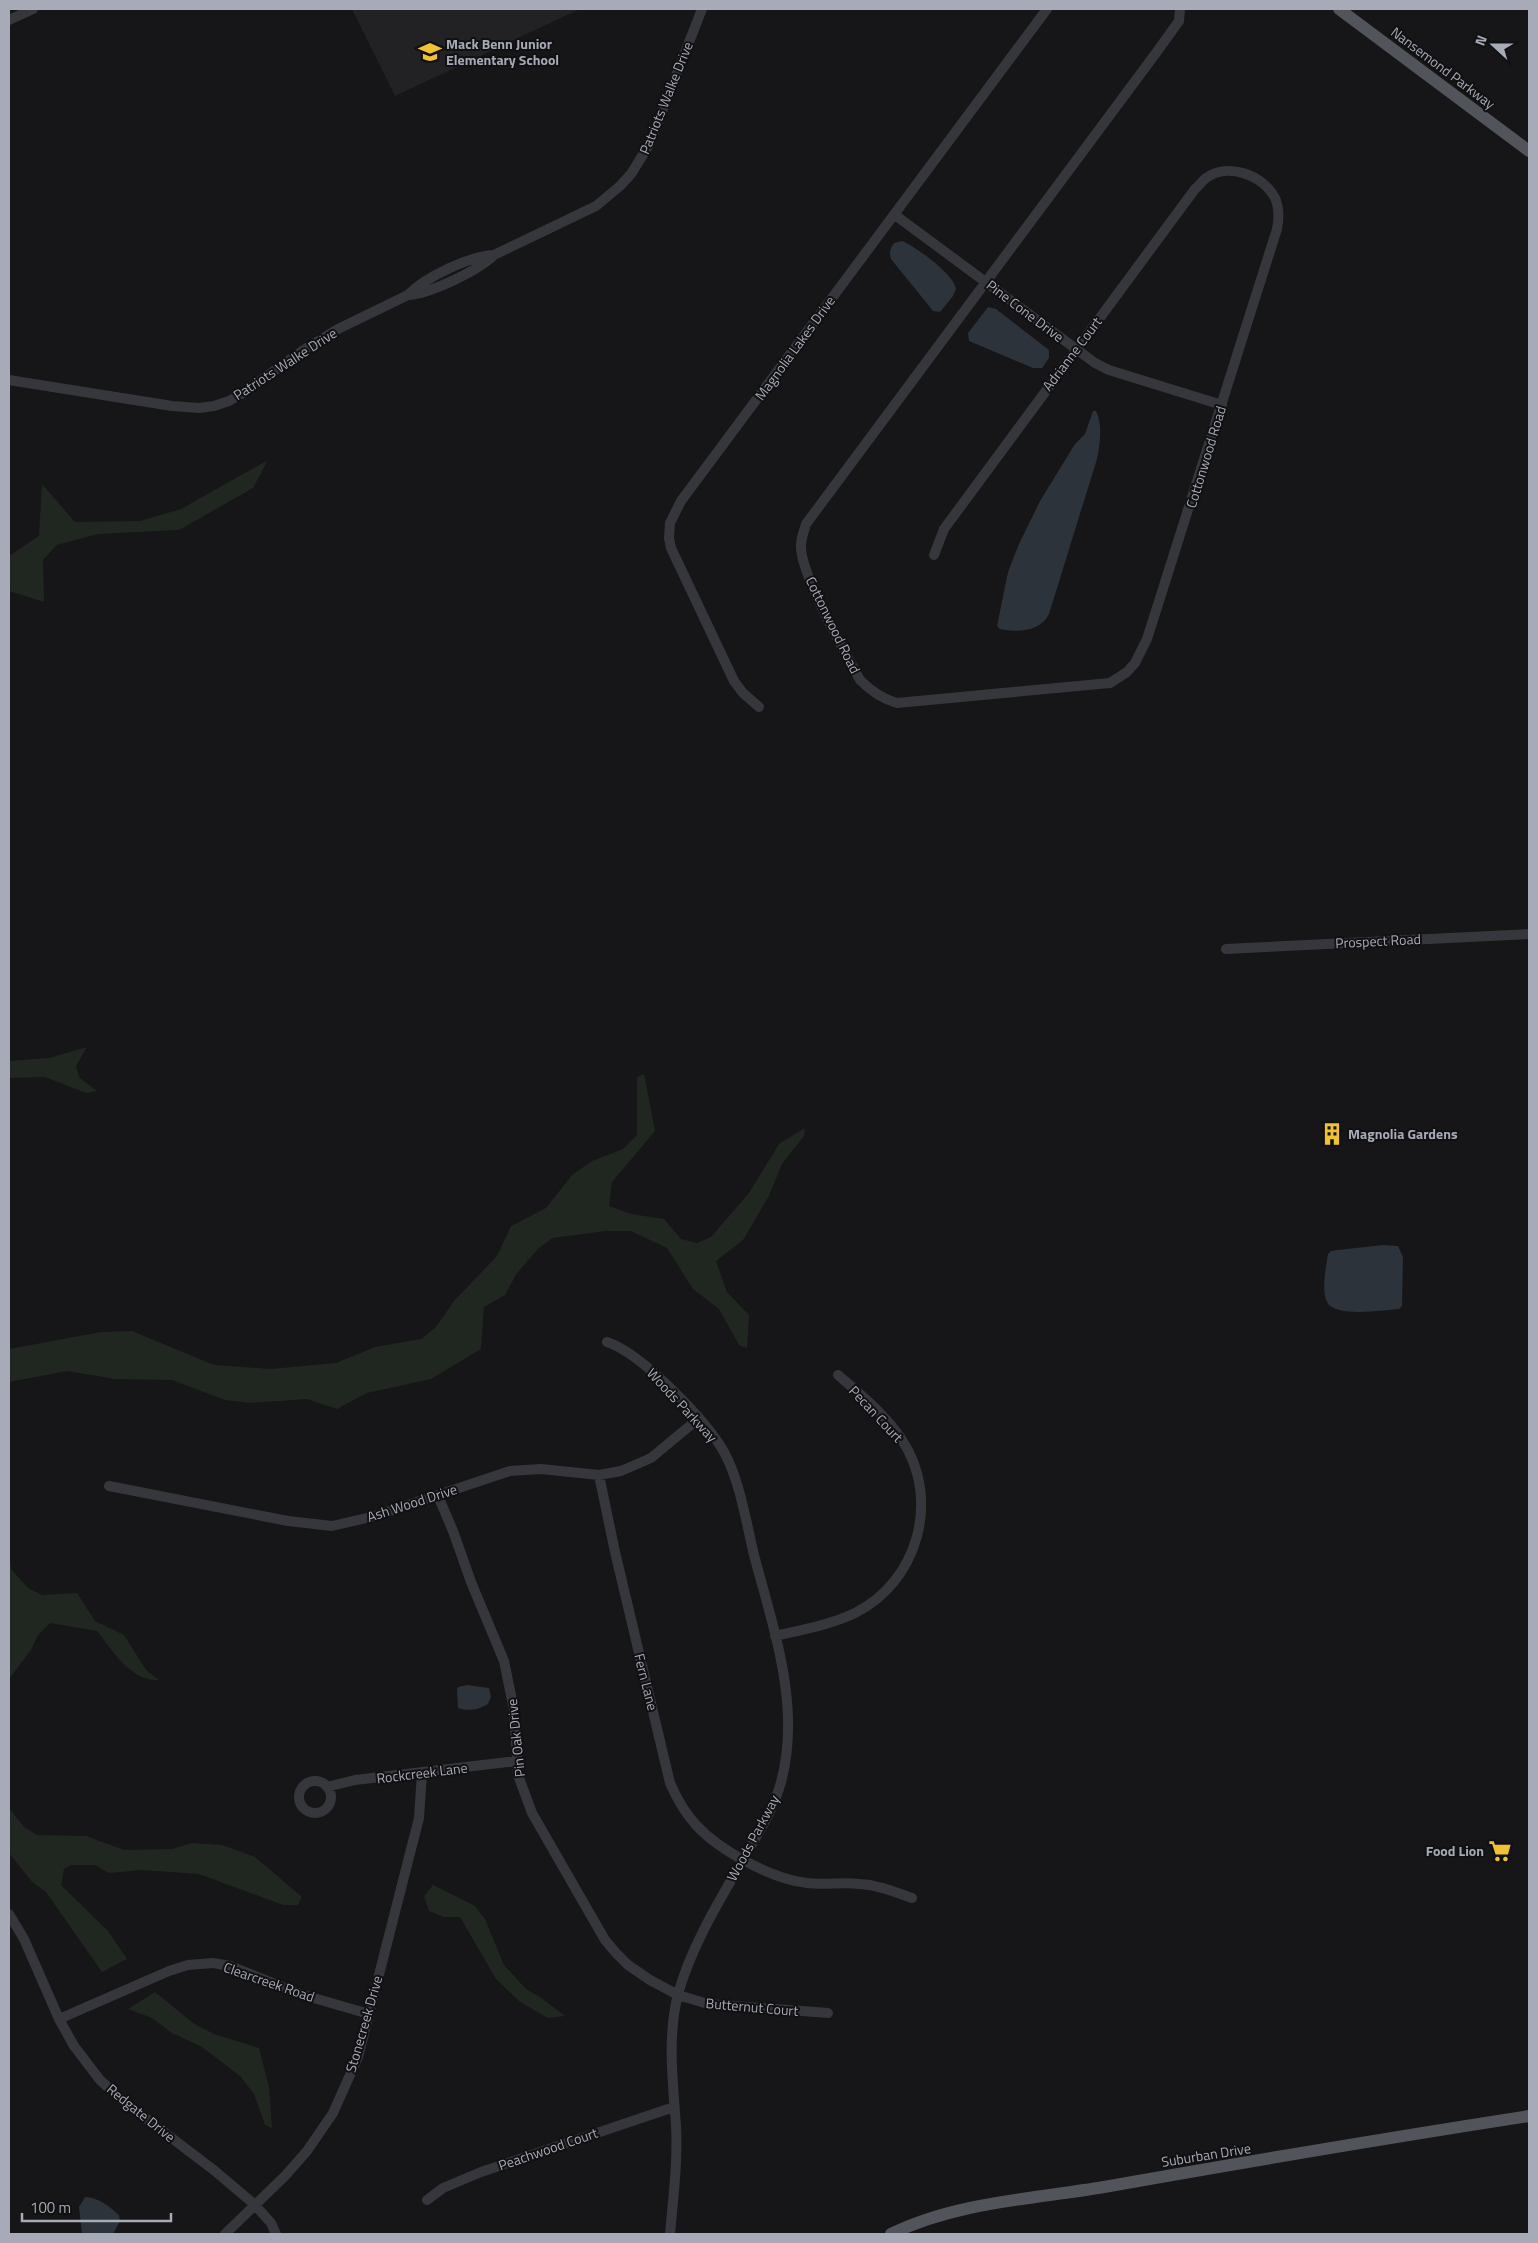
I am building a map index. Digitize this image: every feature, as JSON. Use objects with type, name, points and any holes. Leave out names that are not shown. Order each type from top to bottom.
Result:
[{"type":"main road","name":"Nansemond Parkway","points":[[1339,9],[1529,151]]},
{"type":"main road","name":"Suburban Drive","points":[[890,2234],[927,2219],[977,2206],[1529,2116]]},
{"type":"street","points":[[9,20],[33,9]]},
{"type":"street","name":"Patriots Walke Drive","points":[[9,380],[172,406],[200,408],[214,406],[229,401],[243,393],[302,351],[338,329],[408,295],[417,285],[481,256],[494,255],[596,206],[614,192],[631,174],[649,146],[702,9]]},
{"type":"street","name":"Magnolia Lakes Drive","points":[[759,707],[743,693],[734,681],[688,586],[670,548],[670,523],[681,501],[1047,9]]},
{"type":"street","name":"Cottonwood Road","points":[[1180,9],[1179,21],[806,524],[802,536],[802,556],[821,601],[860,680],[879,696],[897,703],[1110,683],[1127,672],[1139,657],[1147,639],[1277,229],[1279,218],[1275,198],[1260,182],[1242,173],[1228,171]]},
{"type":"street","name":"Adrianne Court","points":[[934,555],[944,529],[1195,190],[1206,178],[1228,171]]},
{"type":"street","name":"Pine Cone Drive","points":[[895,215],[1076,349],[1109,370],[1222,405]]},
{"type":"street","name":"Prospect Road","points":[[1226,949],[1529,934]]},
{"type":"street","name":"Woods Parkway","points":[[607,1342],[627,1351],[640,1360],[698,1419],[716,1439],[732,1470],[786,1690],[788,1734],[786,1757],[774,1802],[695,1949],[678,1995],[671,2041],[676,2146],[670,2234]]},
{"type":"street","name":"Pecan Court","points":[[774,1636],[844,1618],[871,1604],[895,1582],[905,1567],[917,1540],[921,1502],[920,1486],[910,1453],[895,1431],[868,1402],[838,1375]]},
{"type":"street","name":"Ash Wood Drive","points":[[109,1486],[316,1525],[345,1524],[438,1496],[504,1473],[525,1469],[599,1474],[621,1471],[651,1458],[698,1419]]},
{"type":"street","name":"Fern Lane","points":[[599,1474],[614,1552],[670,1783],[682,1806],[698,1827],[743,1860],[773,1874],[797,1882],[862,1884],[879,1887],[912,1898]]},
{"type":"street","name":"Pin Oak Drive","points":[[438,1496],[504,1661],[514,1710],[517,1761],[523,1793],[532,1813],[605,1940],[628,1965],[678,1995]]},
{"type":"street","name":"Rockcreek Lane","points":[[328,1787],[355,1780],[517,1761]]},
{"type":"street","name":"Stonecreek Drive","points":[[225,2234],[286,2176],[307,2151],[333,2113],[358,2057],[419,1818],[422,1773]]},
{"type":"street","name":"Redgate Drive","points":[[9,1914],[24,1939],[59,2019],[89,2067],[123,2101],[215,2171],[255,2205],[271,2224],[276,2234]]},
{"type":"street","name":"Clearcreek Road","points":[[59,2019],[169,1971],[188,1965],[213,1963],[230,1966],[300,1994],[369,2014]]},
{"type":"street","name":"Butternut Court","points":[[678,1995],[708,2004],[828,2013]]},
{"type":"street","name":"Peachwood Court","points":[[427,2200],[443,2188],[481,2172],[674,2107]]},
{"type":"shaded area","name":"Mack Benn Junior Elementary School","points":[[352,9],[580,9],[395,96]]},
{"type":"shaded area","points":[[902,241],[934,262],[954,283],[956,289],[953,296],[940,312],[933,311],[891,259],[890,252],[894,243]]},
{"type":"shaded area","points":[[988,307],[996,309],[1049,350],[1049,358],[1042,368],[1033,368],[969,341],[968,333]]},
{"type":"shaded area","points":[[1093,411],[1096,411],[1100,428],[1097,459],[1049,614],[1045,620],[1035,627],[1014,631],[1000,629],[997,626],[1008,572],[1019,544],[1040,501],[1075,444],[1085,434]]},
{"type":"shaded area","points":[[268,460],[253,488],[179,530],[98,534],[57,545],[43,560],[44,602],[9,591],[9,556],[39,536],[42,484],[75,522],[140,521],[181,509]]},
{"type":"shaded area","points":[[87,1047],[76,1066],[79,1077],[97,1091],[86,1093],[45,1077],[9,1078],[9,1061],[49,1058]]},
{"type":"shaded area","points":[[644,1074],[655,1131],[612,1182],[609,1206],[631,1214],[664,1219],[681,1239],[697,1243],[711,1237],[749,1193],[779,1144],[805,1128],[804,1136],[782,1164],[769,1196],[743,1240],[716,1261],[727,1292],[749,1315],[747,1348],[739,1345],[719,1309],[693,1289],[667,1248],[631,1231],[606,1231],[552,1238],[539,1248],[517,1273],[505,1295],[484,1307],[481,1349],[431,1379],[367,1393],[337,1409],[307,1399],[250,1403],[225,1400],[172,1380],[115,1379],[67,1371],[9,1382],[9,1349],[101,1332],[132,1331],[214,1365],[271,1369],[336,1363],[375,1347],[421,1339],[436,1327],[454,1301],[497,1256],[511,1226],[546,1208],[572,1175],[592,1161],[623,1149],[637,1135],[637,1077]]},
{"type":"shaded area","points":[[1383,1245],[1398,1246],[1403,1257],[1402,1306],[1399,1309],[1360,1312],[1349,1312],[1331,1307],[1327,1302],[1324,1291],[1328,1254],[1331,1251]]},
{"type":"shaded area","points":[[9,1550],[11,1569],[28,1588],[42,1595],[77,1593],[95,1621],[124,1635],[146,1670],[159,1680],[139,1676],[131,1670],[116,1656],[97,1631],[50,1623],[38,1635],[31,1650],[9,1679]]},
{"type":"shaded area","points":[[467,1685],[489,1688],[491,1697],[488,1704],[474,1709],[458,1708],[457,1689]]},
{"type":"shaded area","points":[[9,1808],[24,1827],[37,1835],[86,1836],[124,1850],[172,1849],[192,1843],[222,1845],[255,1857],[302,1897],[298,1905],[283,1905],[199,1874],[142,1870],[109,1873],[95,1865],[71,1865],[64,1869],[61,1885],[108,1931],[127,1959],[102,1972],[46,1892],[32,1882],[9,1853]]},
{"type":"shaded area","points":[[433,1885],[475,1906],[485,1919],[504,1965],[526,1989],[565,2016],[548,2018],[520,2002],[496,1979],[460,1917],[444,1917],[429,1911],[424,1896]]},
{"type":"shaded area","points":[[155,1992],[193,2023],[214,2034],[259,2048],[269,2087],[272,2128],[265,2125],[254,2094],[240,2076],[202,2047],[172,2033],[152,2018],[128,2009]]},
{"type":"shaded area","points":[[85,2197],[99,2201],[119,2215],[120,2221],[113,2234],[82,2234],[79,2207]]},
{"type":"place","name":"Mack Benn Junior Elementary School","points":[[430,52]]},
{"type":"place","name":"Magnolia Gardens","points":[[1332,1134]]},
{"type":"place","name":"Food Lion","points":[[1500,1851]]}]
